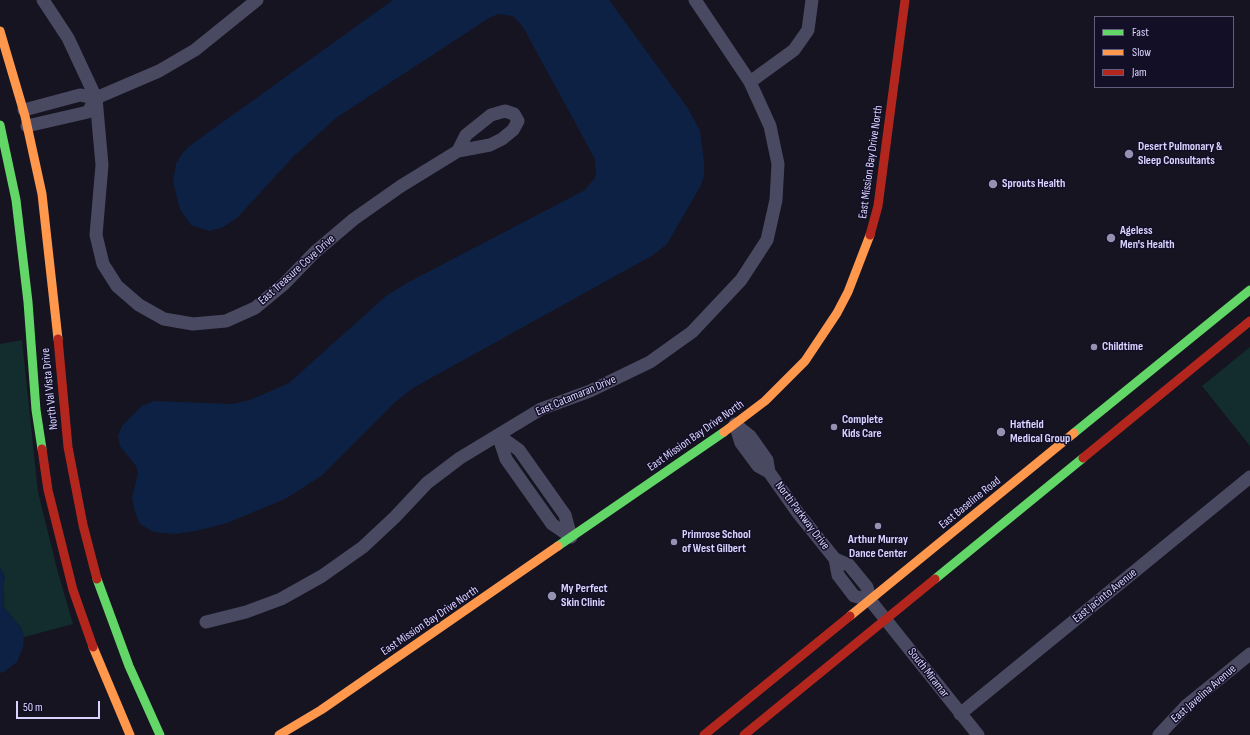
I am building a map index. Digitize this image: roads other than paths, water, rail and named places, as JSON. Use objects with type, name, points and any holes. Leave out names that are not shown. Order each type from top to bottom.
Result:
[{"type":"main road","name":"East Mission Bay Drive North","points":[[278,735],[322,710],[571,536],[735,424],[765,401],[805,361],[837,314],[861,262],[873,226],[878,206],[905,0]]},
{"type":"main road","name":"North Val Vista Drive","points":[[0,31],[20,128],[42,194],[47,229],[68,446],[83,525],[97,578],[115,629],[129,666],[160,735]]},
{"type":"main road","points":[[0,129],[20,128]]},
{"type":"main road","name":"North Val Vista Drive","points":[[0,129],[16,200],[28,302],[36,410],[48,490],[73,590],[102,671],[130,735]]},
{"type":"main road","name":"East Baseline Road","points":[[704,735],[1250,290]]},
{"type":"main road","points":[[744,735],[882,615],[1250,321]]},
{"type":"street","name":"East Treasure Cove Drive","points":[[43,0],[68,38],[96,98],[102,165],[96,235],[103,264],[117,286],[139,305],[164,319],[193,324],[226,321],[255,308],[284,284],[315,252],[354,219],[402,186],[458,152]]},
{"type":"street","points":[[17,111],[80,95],[96,98],[159,71],[195,50],[257,0]]},
{"type":"street","name":"East Catamaran Drive","points":[[206,622],[246,612],[281,599],[322,576],[363,547],[395,517],[427,483],[460,458],[541,409],[590,391],[650,362],[692,332],[740,280],[767,240],[776,200],[778,164],[770,126],[750,82],[695,0]]},
{"type":"street","points":[[750,82],[794,50],[808,30],[812,0]]},
{"type":"street","points":[[20,128],[88,112],[96,98]]},
{"type":"street","name":"North Parkway Drive","points":[[735,424],[750,436],[767,460],[769,472],[798,513],[835,559],[849,566],[867,587],[870,600],[882,615]]},
{"type":"street","points":[[498,435],[519,450],[566,515],[571,536]]},
{"type":"street","name":"East Jacinto Avenue","points":[[960,714],[1250,477]]},
{"type":"street","name":"South Miramar","points":[[882,615],[978,735]]},
{"type":"street","name":"East Javelina Avenue","points":[[1159,735],[1187,705],[1250,654]]},
{"type":"water","points":[[393,0],[609,0],[687,107],[700,131],[704,162],[704,176],[700,187],[667,244],[653,255],[413,388],[394,403],[321,476],[287,498],[227,523],[200,530],[175,534],[154,532],[140,524],[135,512],[132,498],[138,473],[136,466],[120,446],[118,436],[122,426],[142,406],[154,401],[232,404],[250,400],[289,383],[386,296],[407,283],[585,190],[596,176],[595,159],[523,27],[513,16],[498,14],[489,18],[336,118],[293,157],[237,218],[223,227],[210,231],[191,225],[180,209],[173,182],[176,164],[188,147]]},
{"type":"water","points":[[0,568],[5,577],[3,585],[4,607],[21,628],[24,637],[23,647],[17,662],[4,672],[0,673]]},
{"type":"place","name":"Desert Pulmonary & Sleep Consultants","points":[[1129,154]]},
{"type":"place","name":"Sprouts Health","points":[[993,184]]},
{"type":"place","name":"Ageless Men's Health","points":[[1111,238]]},
{"type":"place","name":"Childtime","points":[[1094,347]]},
{"type":"place","name":"Complete Kids Care","points":[[834,427]]},
{"type":"place","name":"Hatfield Medical Group","points":[[1001,432]]},
{"type":"place","name":"Arthur Murray Dance Center","points":[[878,526]]},
{"type":"place","name":"Primrose School of West Gilbert","points":[[674,542]]},
{"type":"place","name":"My Perfect Skin Clinic","points":[[552,596]]}]
